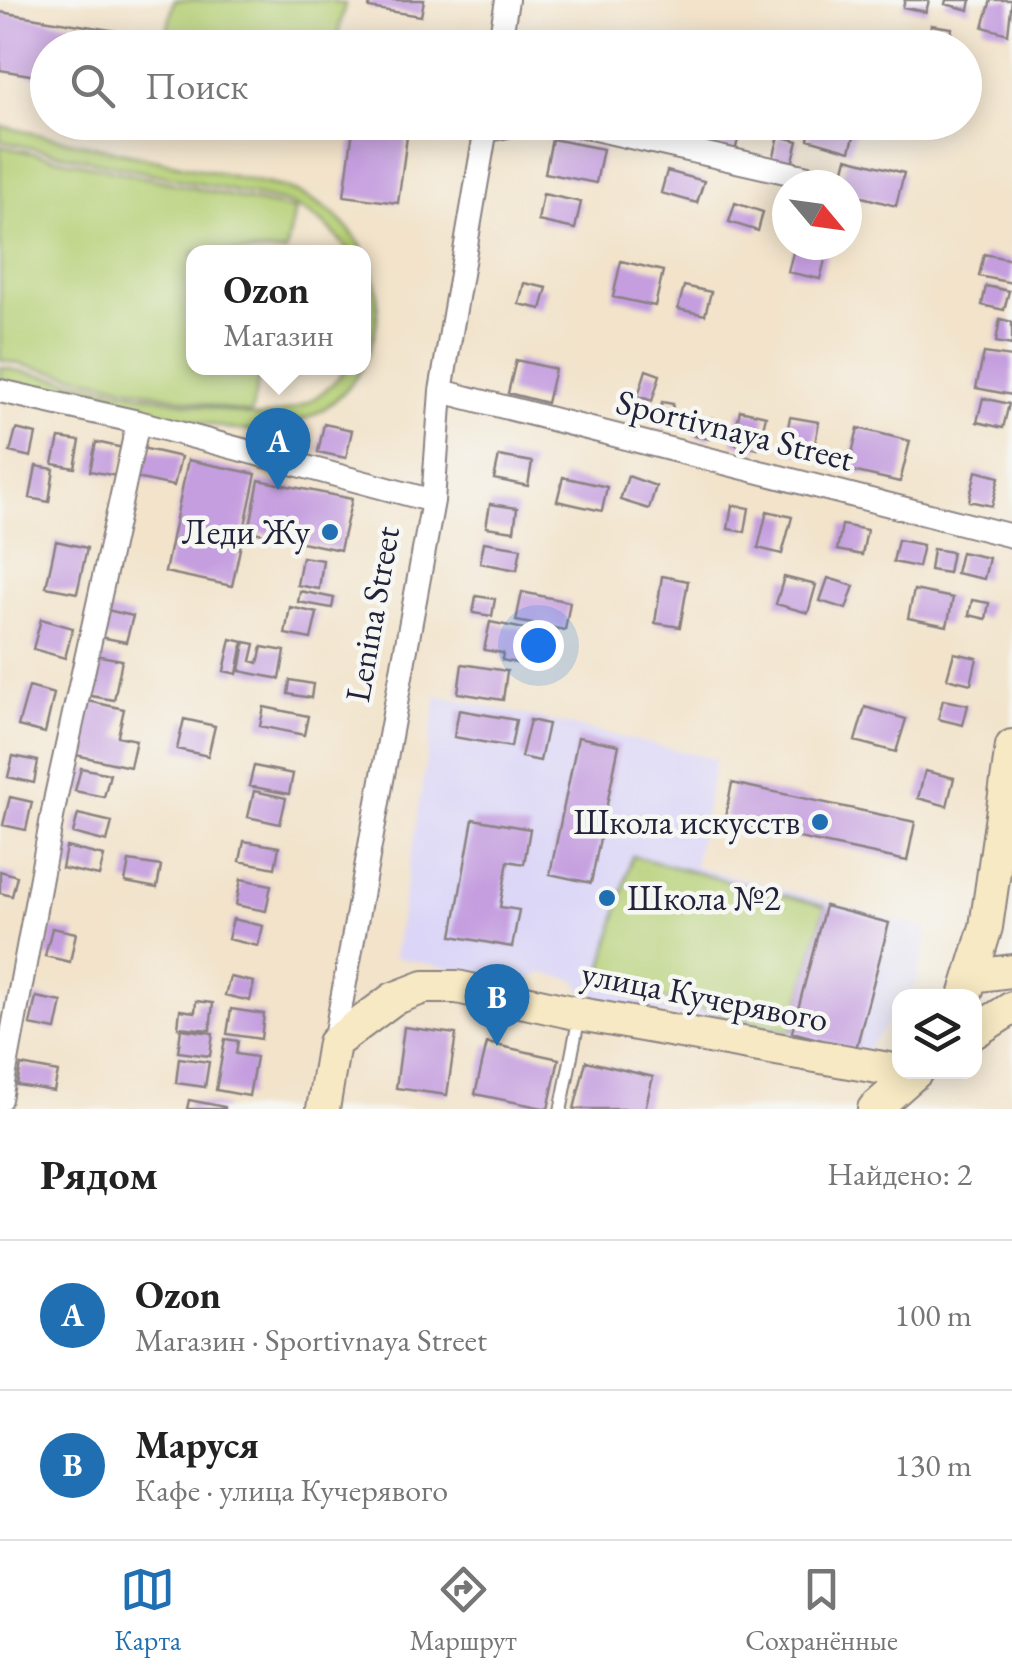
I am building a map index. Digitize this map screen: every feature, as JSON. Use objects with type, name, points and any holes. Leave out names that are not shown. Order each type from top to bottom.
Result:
[{"type":"street","points":[[502,30],[507,0]]},
{"type":"street","name":"Lenina Street","points":[[323,1109],[433,502],[441,391],[484,140]]},
{"type":"street","points":[[644,140],[777,170]]},
{"type":"street","points":[[0,391],[138,422],[433,502]]},
{"type":"street","name":"Sportivnaya Street","points":[[441,391],[1012,536]]},
{"type":"street","points":[[0,1099],[56,796],[138,422]]},
{"type":"street","points":[[969,986],[986,928],[1012,746]]},
{"type":"street","points":[[995,873],[1012,922]]},
{"type":"street","points":[[969,986],[1012,971]]},
{"type":"street","name":"улица Кучерявого","points":[[334,1043],[393,999],[424,987],[456,987],[580,1014],[892,1069]]},
{"type":"street","points":[[982,1027],[1012,1008]]},
{"type":"street","points":[[874,1109],[907,1079]]},
{"type":"lane","points":[[561,1109],[580,1014]]},
{"type":"shaded area","name":"Школа №2","points":[[437,695],[716,759],[694,866],[929,929],[915,986],[892,989],[892,1017],[860,1060],[586,996],[576,980],[542,973],[526,983],[394,957]]},
{"type":"green space","points":[[174,0],[327,0],[345,4],[339,30],[168,30]]},
{"type":"green space","points":[[0,126],[30,132],[30,140],[65,140],[283,187],[334,215],[360,245],[344,245],[310,214],[279,201],[0,141]]},
{"type":"green space","points":[[0,146],[295,210],[288,245],[186,245],[186,375],[259,375],[251,414],[0,360]]},
{"type":"green space","points":[[371,270],[378,309],[371,345]]},
{"type":"green space","points":[[0,367],[257,417],[307,403],[340,375],[357,375],[324,409],[292,424],[255,430],[236,430],[0,381]]},
{"type":"green space","points":[[632,856],[825,906],[792,1032],[599,982]]},
{"type":"building","points":[[370,0],[424,0],[421,16],[369,8]]},
{"type":"building","points":[[905,0],[929,0],[926,12],[903,7]]},
{"type":"building","points":[[946,0],[971,0],[969,10],[945,4]]},
{"type":"building","points":[[991,0],[1012,0],[1008,34],[983,27]]},
{"type":"building","points":[[0,12],[110,30],[30,30],[30,75],[0,70]]},
{"type":"building","points":[[931,25],[952,28],[952,30],[930,30]]},
{"type":"building","points":[[352,140],[407,140],[398,203],[344,196]]},
{"type":"building","points":[[552,140],[603,149],[596,183],[545,173]]},
{"type":"building","points":[[708,140],[738,140],[735,152],[707,144]]},
{"type":"building","points":[[778,140],[798,141],[791,168],[772,163]]},
{"type":"building","points":[[812,140],[853,140],[850,151]]},
{"type":"building","points":[[847,158],[904,173],[896,206],[862,197],[862,170],[844,170]]},
{"type":"building","points":[[667,171],[704,181],[697,203],[661,193]]},
{"type":"building","points":[[543,194],[581,202],[575,229],[538,221]]},
{"type":"building","points":[[735,203],[763,212],[758,231],[729,222]]},
{"type":"building","points":[[984,254],[1012,260],[1012,283],[979,276]]},
{"type":"building","points":[[791,260],[825,260],[820,279],[788,272]]},
{"type":"building","points":[[621,261],[663,271],[655,306],[613,297]]},
{"type":"building","points":[[524,283],[547,288],[541,309],[519,304]]},
{"type":"building","points":[[684,286],[711,292],[705,315],[678,309]]},
{"type":"building","points":[[986,286],[1009,291],[1004,310],[982,305]]},
{"type":"building","points":[[1000,319],[1012,322],[1012,345],[996,342]]},
{"type":"building","points":[[984,353],[1012,357],[1012,395],[976,388]]},
{"type":"building","points":[[516,360],[555,369],[547,403],[508,393]]},
{"type":"building","points":[[646,370],[660,375],[652,401],[638,396]]},
{"type":"building","points":[[983,398],[1009,404],[1003,428],[977,422]]},
{"type":"building","points":[[662,402],[673,404],[669,428],[657,426]]},
{"type":"building","points":[[740,410],[766,416],[758,449],[733,443]]},
{"type":"building","points":[[697,416],[713,418],[710,439],[694,436]]},
{"type":"building","points":[[790,417],[819,422],[813,455],[784,450]]},
{"type":"building","points":[[324,424],[352,430],[346,458],[318,452]]},
{"type":"building","points":[[858,428],[910,441],[900,482],[848,470]]},
{"type":"building","points":[[16,429],[36,434],[31,457],[10,452]]},
{"type":"building","points":[[59,438],[80,441],[75,468],[53,464]]},
{"type":"building","points":[[96,442],[123,448],[117,476],[90,471]]},
{"type":"building","points":[[142,448],[181,457],[174,486],[136,478]]},
{"type":"building","points":[[499,456],[532,462],[528,486],[494,479]]},
{"type":"building","points":[[188,460],[256,474],[232,586],[165,572]]},
{"type":"building","points":[[36,466],[54,469],[49,502],[30,498]]},
{"type":"building","points":[[976,471],[999,477],[992,506],[969,501]]},
{"type":"building","points":[[628,476],[656,486],[649,509],[620,500]]},
{"type":"building","points":[[563,477],[607,487],[602,511],[557,501]]},
{"type":"building","points":[[259,480],[352,499],[340,550],[249,531]]},
{"type":"building","points":[[490,504],[517,508],[514,531],[486,527]]},
{"type":"building","points":[[732,505],[749,508],[745,532],[728,529]]},
{"type":"building","points":[[767,511],[792,517],[782,554],[758,548]]},
{"type":"building","points":[[842,525],[867,530],[862,555],[837,550]]},
{"type":"building","points":[[898,540],[923,545],[918,567],[893,562]]},
{"type":"building","points":[[56,541],[87,548],[77,593],[46,587]]},
{"type":"building","points":[[484,542],[521,548],[517,570],[480,563]]},
{"type":"building","points":[[933,549],[952,552],[948,573],[930,570]]},
{"type":"building","points":[[961,552],[989,558],[984,579],[956,573]]},
{"type":"building","points":[[302,557],[323,560],[319,589],[297,585]]},
{"type":"building","points":[[662,576],[688,581],[680,627],[655,623]]},
{"type":"building","points":[[784,577],[816,585],[808,613],[776,604]]},
{"type":"building","points":[[828,578],[854,586],[846,609],[820,601]]},
{"type":"building","points":[[914,590],[953,598],[947,626],[908,618]]},
{"type":"building","points":[[300,591],[334,598],[332,608],[298,602]]},
{"type":"building","points":[[522,592],[570,602],[565,630],[516,621]]},
{"type":"building","points":[[476,596],[495,599],[492,616],[473,613]]},
{"type":"building","points":[[972,600],[989,603],[986,619],[969,615]]},
{"type":"building","points":[[290,607],[317,613],[311,639],[285,634]]},
{"type":"building","points":[[107,610],[133,616],[126,642],[100,637]]},
{"type":"building","points":[[41,619],[73,628],[65,658],[33,649]]},
{"type":"building","points":[[490,622],[550,634],[544,661],[537,660],[535,667],[502,660],[503,653],[484,650]]},
{"type":"building","points":[[231,639],[243,642],[237,674],[224,671]]},
{"type":"building","points":[[245,642],[255,644],[251,661],[258,663],[262,647],[285,651],[280,679],[240,671]]},
{"type":"building","points":[[954,653],[977,658],[971,684],[947,678]]},
{"type":"building","points":[[95,655],[122,660],[114,700],[85,695]]},
{"type":"building","points":[[462,664],[507,671],[503,700],[458,693]]},
{"type":"building","points":[[290,680],[313,684],[311,698],[288,694]]},
{"type":"building","points":[[29,687],[54,694],[45,733],[18,726]]},
{"type":"building","points":[[943,700],[968,705],[963,725],[938,719]]},
{"type":"building","points":[[88,701],[124,709],[118,736],[136,740],[130,767],[76,755]]},
{"type":"building","points":[[264,707],[308,716],[304,735],[260,726]]},
{"type":"building","points":[[865,707],[906,719],[896,752],[855,741]]},
{"type":"building","points":[[459,710],[516,720],[511,747],[454,737]]},
{"type":"building","points":[[184,719],[215,726],[208,756],[177,749]]},
{"type":"building","points":[[530,720],[548,724],[540,761],[521,757]]},
{"type":"building","points":[[578,737],[619,745],[591,883],[550,874]]},
{"type":"building","points":[[13,756],[38,761],[34,783],[8,777]]},
{"type":"building","points":[[254,766],[293,774],[289,794],[249,786]]},
{"type":"building","points":[[81,768],[110,774],[104,797],[75,791]]},
{"type":"building","points":[[925,771],[954,778],[947,806],[918,798]]},
{"type":"building","name":"Школа искусств","points":[[732,783],[915,822],[907,861],[724,822]]},
{"type":"building","points":[[254,791],[286,798],[280,824],[248,817]]},
{"type":"building","points":[[10,797],[32,802],[26,830],[3,825]]},
{"type":"building","points":[[78,814],[112,822],[107,842],[73,833]]},
{"type":"building","points":[[473,819],[530,829],[524,864],[508,861],[500,907],[519,910],[512,947],[452,936]]},
{"type":"building","points":[[244,841],[279,847],[275,868],[240,861]]},
{"type":"building","points":[[66,847],[104,856],[99,876],[62,868]]},
{"type":"building","points":[[129,861],[161,866],[157,888],[125,882]]},
{"type":"building","points":[[0,871],[17,876],[12,896],[0,893]]},
{"type":"building","points":[[241,879],[271,885],[266,911],[236,905]]},
{"type":"building","points":[[825,906],[889,923],[856,1049],[792,1032]]},
{"type":"building","points":[[233,919],[263,926],[258,946],[228,939]]},
{"type":"building","points":[[52,928],[76,933],[70,962],[45,956]]},
{"type":"building","points":[[230,977],[254,982],[250,1001],[225,995]]},
{"type":"building","points":[[36,997],[62,1002],[56,1030],[30,1025]]},
{"type":"building","points":[[196,1001],[213,1003],[210,1030],[178,1027],[180,1010],[195,1012]]},
{"type":"building","points":[[231,1009],[264,1014],[261,1039],[227,1034]]},
{"type":"building","points":[[404,1027],[456,1034],[447,1095],[396,1088]]},
{"type":"building","points":[[181,1029],[213,1033],[210,1056],[178,1052]]},
{"type":"building","points":[[225,1039],[238,1041],[236,1054],[256,1057],[249,1096],[216,1090]]},
{"type":"building","points":[[487,1043],[559,1059],[548,1109],[475,1094]]},
{"type":"building","points":[[179,1058],[209,1062],[205,1087],[176,1083]]},
{"type":"building","points":[[586,1061],[653,1077],[645,1109],[574,1109]]},
{"type":"building","points":[[21,1065],[58,1072],[54,1091],[17,1085]]},
{"type":"building","points":[[189,1100],[225,1107],[225,1109],[187,1109]]},
{"type":"place","name":"Ozon","points":[[278,490]]},
{"type":"place","name":"Леди Жу","points":[[330,532]]},
{"type":"place","name":"Школа искусств","points":[[820,822]]},
{"type":"place","name":"Школа №2","points":[[607,898]]},
{"type":"place","name":"Маруся","points":[[497,1046]]}]
